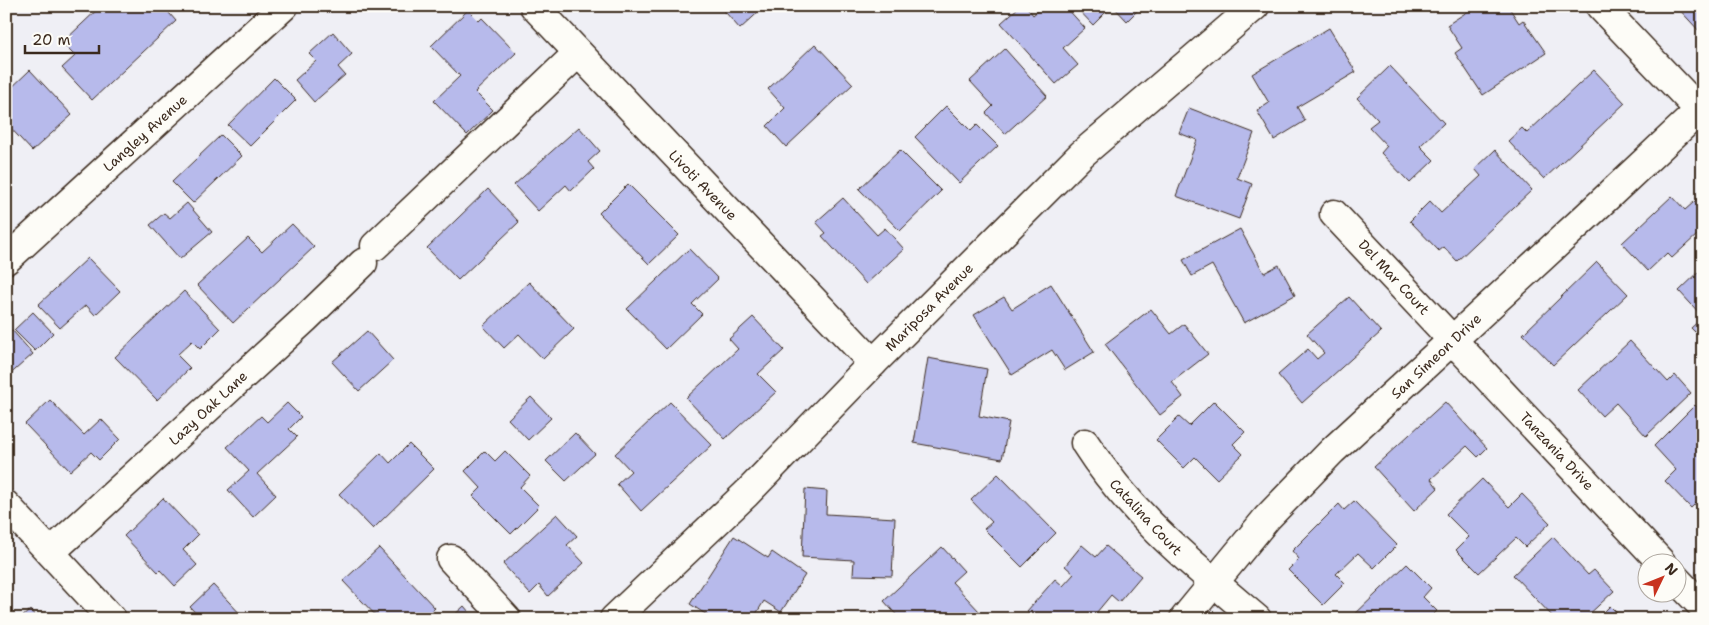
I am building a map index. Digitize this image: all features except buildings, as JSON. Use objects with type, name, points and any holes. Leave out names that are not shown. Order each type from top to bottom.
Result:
[{"type":"street","name":"Langley Avenue","points":[[6,260],[284,6]]},
{"type":"street","name":"Livoti Avenue","points":[[534,6],[873,363]]},
{"type":"street","name":"Mariposa Avenue","points":[[614,619],[746,494],[873,363],[1082,154],[1255,6]]},
{"type":"street","points":[[1600,6],[1702,110]]},
{"type":"street","name":"Lazy Oak Lane","points":[[51,552],[305,319],[578,53]]},
{"type":"street","name":"San Simeon Drive","points":[[1184,619],[1267,518],[1332,451],[1702,110]]},
{"type":"street","name":"Del Mar Court","points":[[1334,214],[1453,340]]},
{"type":"street","name":"Tanzania Drive","points":[[1453,340],[1652,552]]},
{"type":"street","name":"Catalina Court","points":[[1085,443],[1101,467],[1144,518],[1183,557],[1257,619]]},
{"type":"street","points":[[6,504],[112,619]]},
{"type":"street","points":[[451,559],[507,619]]},
{"type":"street","points":[[1686,589],[1703,607]]}]
